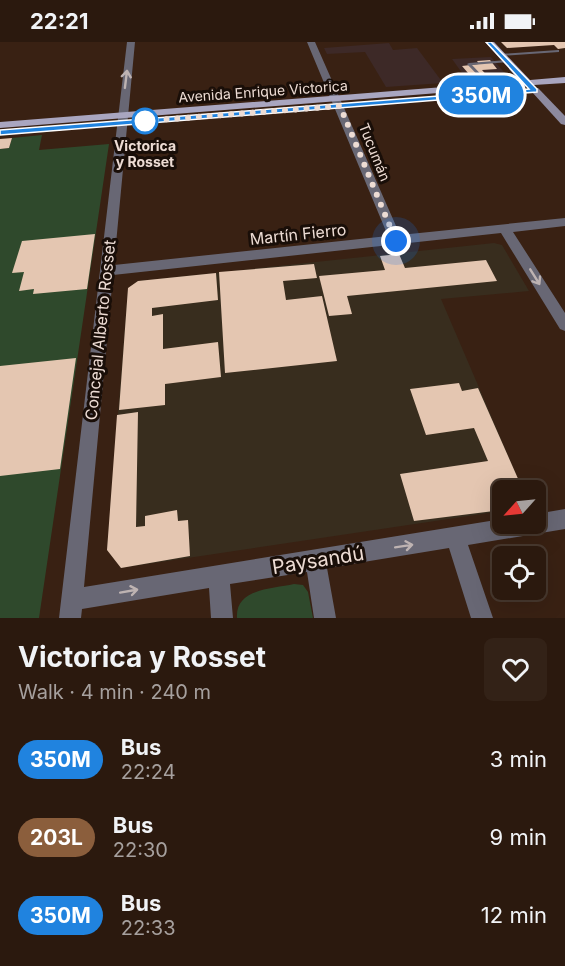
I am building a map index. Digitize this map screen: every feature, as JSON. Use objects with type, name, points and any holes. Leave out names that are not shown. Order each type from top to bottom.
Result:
[{"type":"main road","points":[[489,42],[531,87],[565,88]]},
{"type":"main road","points":[[531,87],[565,80]]},
{"type":"main road","name":"Avenida Enrique Victorica","points":[[338,102],[489,86],[531,87]]},
{"type":"main road","name":"Avenida Enrique Victorica","points":[[0,132],[122,119],[531,87]]},
{"type":"main road","name":"Avenida Enrique Victorica","points":[[0,125],[122,119]]},
{"type":"street","name":"Concejal Alberto Rosset","points":[[70,609],[131,42]]},
{"type":"street","name":"Tucumán","points":[[311,42],[396,241]]},
{"type":"street","points":[[531,87],[565,122]]},
{"type":"street","name":"Martín Fierro","points":[[106,271],[565,222]]},
{"type":"street","points":[[505,229],[565,325]]},
{"type":"street","name":"Paysandú","points":[[70,609],[219,576],[565,519]]},
{"type":"street","points":[[454,537],[482,618]]},
{"type":"street","points":[[315,560],[325,618]]},
{"type":"street","points":[[219,576],[222,618]]},
{"type":"lane","points":[[489,86],[469,64],[558,51]]},
{"type":"shaded area","points":[[389,43],[393,50],[417,48],[443,83],[386,87],[365,52],[327,54],[324,48]]},
{"type":"shaded area","points":[[491,57],[508,77],[468,81],[452,59]]},
{"type":"shaded area","points":[[494,243],[502,245],[529,291],[441,299],[519,480],[492,480],[492,512],[121,568],[107,550],[128,288],[138,281]]},
{"type":"green space","points":[[42,135],[39,150],[109,144],[39,618],[0,618],[0,149],[9,148],[12,138]]},
{"type":"green space","points":[[294,584],[303,585],[308,592],[313,618],[237,618],[238,608],[249,595]]},
{"type":"building","points":[[501,42],[565,42],[565,48],[558,49],[554,45],[507,48]]},
{"type":"building","points":[[490,60],[497,69],[482,70],[490,79],[474,80],[462,66],[479,64],[477,61]]},
{"type":"building","points":[[12,138],[9,148],[0,149],[0,139]]},
{"type":"building","points":[[95,234],[87,289],[33,294],[34,289],[19,291],[24,272],[12,273],[22,241]]},
{"type":"building","points":[[399,254],[405,268],[486,260],[497,281],[347,296],[352,314],[329,316],[319,276],[385,270],[380,256]]},
{"type":"building","points":[[314,264],[317,278],[283,281],[286,300],[322,296],[337,361],[225,373],[219,272]]},
{"type":"building","points":[[216,273],[218,300],[152,308],[152,316],[163,314],[163,349],[218,342],[221,377],[165,384],[165,405],[119,410],[128,288],[138,281]]},
{"type":"building","points":[[76,358],[60,469],[0,476],[0,366]]},
{"type":"building","points":[[459,383],[462,391],[478,388],[519,480],[492,480],[492,511],[414,521],[400,474],[488,461],[474,428],[426,435],[410,389]]},
{"type":"building","points":[[138,412],[136,527],[145,526],[145,516],[177,510],[178,521],[188,520],[190,556],[121,568],[107,550],[117,415]]},
{"type":"bus line","name":"350M","points":[[0,132],[535,90],[489,42]]},
{"type":"place","name":"Victorica y Rosset","points":[[145,121]]},
{"type":"route","points":[[145,121],[340,106],[396,241]]}]
